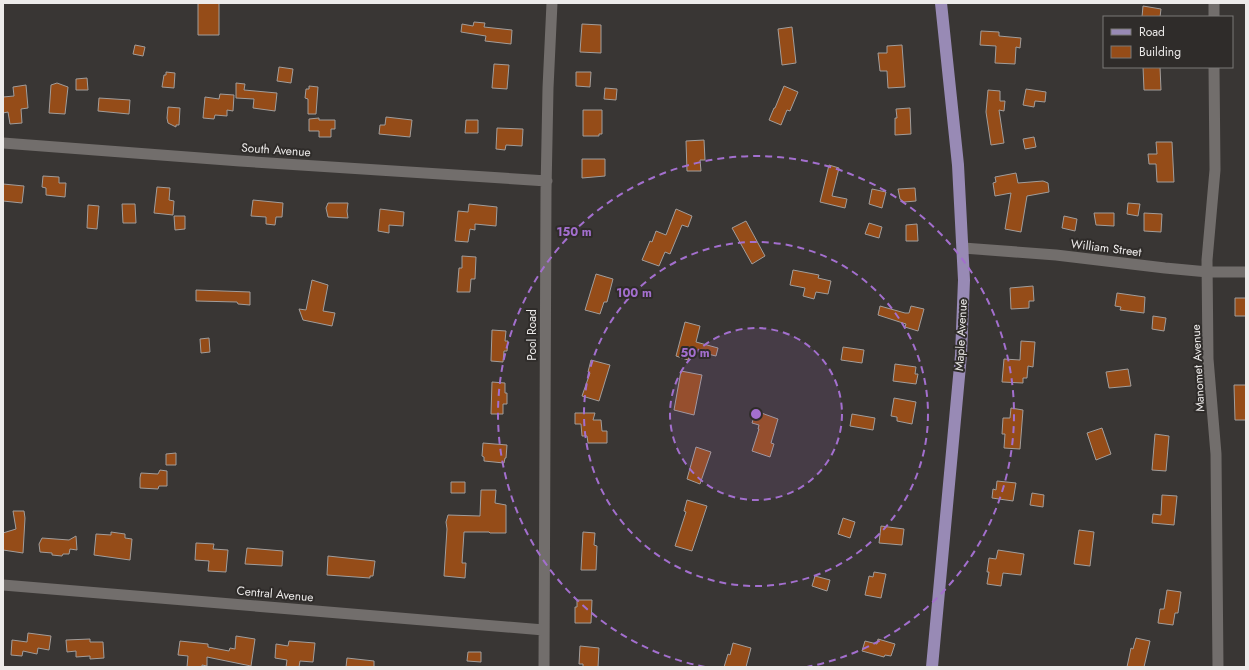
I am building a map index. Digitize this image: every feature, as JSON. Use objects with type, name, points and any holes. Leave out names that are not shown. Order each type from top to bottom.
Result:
[{"type":"main road","name":"Maple Avenue","points":[[932,667],[961,356],[964,280],[958,165],[941,3]]},
{"type":"street","name":"Pool Road","points":[[544,667],[548,88],[552,3]]},
{"type":"street","points":[[1214,3],[1214,16]]},
{"type":"street","name":"Manomet Avenue","points":[[1214,68],[1215,170],[1207,260],[1208,359],[1216,454],[1218,667]]},
{"type":"street","name":"South Avenue","points":[[3,143],[240,161],[547,181]]},
{"type":"street","name":"William Street","points":[[963,248],[1056,255],[1208,272],[1246,272]]},
{"type":"street","name":"Central Avenue","points":[[3,585],[544,630]]},
{"type":"building","points":[[198,3],[219,3],[219,35],[198,35]]},
{"type":"building","points":[[1143,6],[1161,9],[1160,16],[1142,16]]},
{"type":"building","points":[[474,22],[485,23],[484,27],[512,30],[511,44],[485,41],[486,36],[461,32],[462,24],[473,26]]},
{"type":"building","points":[[582,24],[601,25],[601,53],[580,52]]},
{"type":"building","points":[[792,27],[796,63],[782,65],[778,29]]},
{"type":"building","points":[[981,31],[999,32],[999,36],[1021,38],[1020,48],[1016,47],[1015,64],[995,63],[996,46],[980,45]]},
{"type":"building","points":[[135,45],[145,47],[143,56],[133,54]]},
{"type":"building","points":[[902,45],[905,87],[888,88],[887,71],[880,71],[878,53],[887,53],[887,46]]},
{"type":"building","points":[[494,64],[509,65],[507,89],[492,88]]},
{"type":"building","points":[[279,67],[293,69],[291,83],[277,81]]},
{"type":"building","points":[[1143,68],[1160,68],[1161,90],[1144,90]]},
{"type":"building","points":[[166,72],[175,73],[174,88],[162,87]]},
{"type":"building","points":[[576,72],[591,72],[590,87],[576,86]]},
{"type":"building","points":[[87,78],[88,90],[76,90],[76,79]]},
{"type":"building","points":[[57,83],[68,87],[65,114],[49,113],[51,85]]},
{"type":"building","points":[[236,83],[245,84],[244,90],[277,93],[275,111],[253,108],[254,99],[236,98]]},
{"type":"building","points":[[26,85],[28,108],[21,109],[22,123],[10,124],[8,112],[3,113],[3,97],[14,96],[13,87]]},
{"type":"building","points":[[309,86],[318,87],[316,114],[308,114],[308,99],[305,98],[306,89],[309,89]]},
{"type":"building","points":[[784,86],[798,92],[790,111],[787,110],[781,125],[769,120]]},
{"type":"building","points":[[605,88],[617,89],[616,100],[604,99]]},
{"type":"building","points":[[1026,89],[1046,92],[1045,102],[1035,101],[1034,107],[1023,105]]},
{"type":"building","points":[[988,90],[1000,91],[1000,101],[1005,101],[1004,111],[999,110],[1004,143],[991,145],[986,112]]},
{"type":"building","points":[[220,94],[234,95],[233,111],[227,110],[227,116],[215,115],[214,119],[203,118],[205,97],[219,99]]},
{"type":"building","points":[[99,98],[130,100],[129,114],[98,111]]},
{"type":"building","points":[[168,107],[180,108],[179,125],[176,125],[176,127],[168,123]]},
{"type":"building","points":[[910,108],[911,134],[895,135],[895,118],[897,118],[896,109]]},
{"type":"building","points":[[583,110],[602,110],[602,134],[599,134],[599,136],[583,136]]},
{"type":"building","points":[[386,117],[412,120],[410,137],[379,134],[380,125],[385,125]]},
{"type":"building","points":[[319,118],[319,120],[335,120],[335,129],[331,129],[331,137],[319,137],[319,131],[309,131],[309,119]]},
{"type":"building","points":[[466,120],[478,120],[478,133],[465,133]]},
{"type":"building","points":[[497,128],[523,129],[522,146],[506,145],[505,150],[496,149]]},
{"type":"building","points":[[1034,137],[1036,147],[1025,149],[1023,139]]},
{"type":"building","points":[[704,140],[705,160],[700,160],[701,171],[687,171],[686,141]]},
{"type":"building","points":[[1156,142],[1172,142],[1174,182],[1157,182],[1156,164],[1149,164],[1148,154],[1157,154]]},
{"type":"building","points":[[582,159],[605,159],[605,176],[582,178]]},
{"type":"building","points":[[829,165],[839,168],[832,196],[847,199],[845,208],[820,202]]},
{"type":"building","points":[[1016,173],[1018,183],[1043,181],[1048,183],[1049,192],[1027,196],[1021,232],[1005,229],[1011,193],[995,196],[993,183],[996,182],[995,177]]},
{"type":"building","points":[[43,176],[59,177],[59,183],[66,183],[65,197],[46,195],[46,188],[42,187]]},
{"type":"building","points":[[3,184],[24,186],[22,203],[3,201]]},
{"type":"building","points":[[157,187],[170,188],[169,200],[174,201],[173,215],[154,213]]},
{"type":"building","points":[[915,188],[916,201],[904,202],[900,199],[898,189]]},
{"type":"building","points":[[872,189],[886,192],[882,208],[869,204]]},
{"type":"building","points":[[253,200],[283,203],[282,217],[276,217],[275,225],[266,224],[266,217],[251,216]]},
{"type":"building","points":[[328,203],[348,203],[348,218],[328,217],[326,208]]},
{"type":"building","points":[[1128,203],[1140,204],[1138,216],[1127,214]]},
{"type":"building","points":[[122,204],[135,204],[136,223],[123,223]]},
{"type":"building","points":[[469,204],[497,207],[496,226],[475,224],[475,230],[470,229],[468,242],[455,241],[458,211],[468,212]]},
{"type":"building","points":[[88,205],[99,206],[97,229],[87,228]]},
{"type":"building","points":[[380,209],[404,212],[403,226],[389,225],[389,233],[378,231]]},
{"type":"building","points":[[676,209],[692,216],[688,227],[682,225],[670,254],[665,252],[659,266],[642,260],[656,231],[666,235]]},
{"type":"building","points":[[1094,213],[1114,213],[1114,226],[1096,225]]},
{"type":"building","points":[[1144,213],[1162,214],[1161,232],[1144,231]]},
{"type":"building","points":[[174,216],[185,216],[185,229],[175,230]]},
{"type":"building","points":[[1064,216],[1077,219],[1075,231],[1062,228]]},
{"type":"building","points":[[746,221],[765,256],[752,264],[732,228]]},
{"type":"building","points":[[869,223],[882,227],[879,238],[865,234]]},
{"type":"building","points":[[917,224],[918,241],[906,241],[906,225]]},
{"type":"building","points":[[462,256],[476,257],[475,279],[471,279],[470,292],[457,292],[459,268],[462,268]]},
{"type":"building","points":[[793,270],[819,275],[818,278],[831,281],[828,294],[816,292],[814,299],[803,296],[805,288],[790,285]]},
{"type":"building","points":[[596,274],[613,279],[607,302],[604,302],[600,314],[585,310]]},
{"type":"building","points":[[312,280],[328,285],[323,311],[335,313],[332,326],[303,320],[299,309],[306,310]]},
{"type":"building","points":[[1033,286],[1034,301],[1029,301],[1029,308],[1011,309],[1010,288]]},
{"type":"building","points":[[196,290],[250,292],[250,305],[238,304],[237,302],[196,301]]},
{"type":"building","points":[[1117,293],[1145,297],[1144,313],[1120,310],[1121,307],[1115,306]]},
{"type":"building","points":[[1235,298],[1246,298],[1246,316],[1235,316]]},
{"type":"building","points":[[880,306],[905,313],[909,313],[911,306],[924,309],[918,331],[905,327],[906,324],[878,315]]},
{"type":"building","points":[[1153,316],[1166,318],[1164,331],[1152,329]]},
{"type":"building","points":[[685,322],[700,326],[696,342],[718,348],[716,356],[691,350],[688,360],[676,356]]},
{"type":"building","points":[[492,330],[506,331],[505,341],[508,341],[507,351],[504,351],[503,362],[491,361]]},
{"type":"building","points":[[209,338],[210,352],[201,353],[200,339]]},
{"type":"building","points":[[1021,341],[1035,342],[1033,367],[1028,366],[1027,378],[1023,378],[1023,383],[1002,382],[1004,359],[1020,360]]},
{"type":"building","points":[[843,347],[864,350],[862,363],[841,360]]},
{"type":"building","points":[[591,360],[610,365],[599,401],[582,396],[590,373],[588,372]]},
{"type":"building","points":[[895,364],[916,367],[915,374],[918,374],[916,384],[893,381]]},
{"type":"building","points":[[1128,369],[1131,386],[1109,388],[1106,372]]},
{"type":"building","points":[[681,371],[702,375],[694,415],[674,410]]},
{"type":"building","points":[[492,382],[505,383],[507,404],[503,404],[503,414],[491,414]]},
{"type":"building","points":[[1234,385],[1246,385],[1246,420],[1235,420]]},
{"type":"building","points":[[894,398],[916,402],[912,424],[897,421],[897,417],[891,416]]},
{"type":"building","points":[[1011,408],[1023,410],[1020,449],[1004,448],[1005,434],[1002,434],[1003,418],[1010,418]]},
{"type":"building","points":[[756,411],[778,419],[771,443],[774,444],[770,457],[752,451],[759,429],[759,425],[752,423]]},
{"type":"building","points":[[575,413],[595,413],[593,420],[601,420],[602,431],[607,431],[607,443],[588,443],[587,436],[582,436],[581,424],[575,424]]},
{"type":"building","points":[[852,414],[875,418],[873,430],[850,426]]},
{"type":"building","points":[[1102,428],[1111,454],[1096,460],[1087,433]]},
{"type":"building","points":[[1155,434],[1169,436],[1166,471],[1152,470]]},
{"type":"building","points":[[483,443],[507,445],[504,463],[484,461],[484,457],[482,456]]},
{"type":"building","points":[[696,447],[711,452],[700,484],[687,479]]},
{"type":"building","points":[[176,453],[176,465],[166,465],[166,454]]},
{"type":"building","points":[[160,470],[167,471],[167,486],[159,486],[158,489],[140,488],[141,473],[158,474]]},
{"type":"building","points":[[997,481],[1016,483],[1013,501],[992,498],[993,489],[996,490]]},
{"type":"building","points":[[451,482],[465,482],[465,493],[451,493]]},
{"type":"building","points":[[481,490],[496,490],[495,503],[506,505],[506,533],[464,532],[462,563],[466,563],[465,578],[444,576],[447,529],[446,522],[448,515],[480,516]]},
{"type":"building","points":[[1032,493],[1044,495],[1043,507],[1030,505]]},
{"type":"building","points":[[1162,495],[1177,496],[1174,525],[1152,523],[1153,514],[1161,515]]},
{"type":"building","points":[[687,500],[707,506],[692,551],[675,546],[686,512],[684,511]]},
{"type":"building","points":[[13,511],[24,511],[23,553],[3,550],[3,533],[16,529]]},
{"type":"building","points":[[843,518],[855,522],[850,538],[838,534]]},
{"type":"building","points":[[881,526],[904,529],[902,545],[879,543]]},
{"type":"building","points":[[1079,530],[1094,532],[1090,566],[1074,564]]},
{"type":"building","points":[[111,532],[125,534],[125,538],[132,539],[130,560],[94,555],[96,534],[111,535]]},
{"type":"building","points":[[583,532],[595,533],[594,545],[597,546],[596,570],[581,570]]},
{"type":"building","points":[[76,536],[77,550],[70,549],[69,554],[63,554],[62,556],[40,552],[39,544],[42,538],[69,540]]},
{"type":"building","points":[[196,543],[214,544],[213,549],[228,550],[226,572],[208,571],[209,561],[195,560]]},
{"type":"building","points":[[247,548],[283,551],[282,566],[245,564]]},
{"type":"building","points":[[998,550],[1024,554],[1021,575],[1003,573],[1001,586],[987,584],[989,558],[996,559]]},
{"type":"building","points":[[328,556],[375,561],[373,576],[370,576],[370,578],[327,575]]},
{"type":"building","points":[[874,572],[886,574],[881,598],[865,595],[869,576],[873,577]]},
{"type":"building","points":[[815,576],[830,580],[827,591],[812,586]]},
{"type":"building","points":[[1167,590],[1181,592],[1178,613],[1175,613],[1173,625],[1158,623],[1160,609],[1164,609]]},
{"type":"building","points":[[577,600],[592,600],[591,623],[575,623],[575,607],[577,607]]},
{"type":"building","points":[[28,633],[51,636],[49,650],[38,648],[37,654],[23,651],[22,656],[11,655],[12,640],[27,642]]},
{"type":"building","points":[[236,636],[255,639],[251,666],[207,657],[207,666],[202,665],[202,667],[187,667],[188,656],[178,655],[180,641],[208,644],[208,647],[229,651],[230,648],[235,649]]},
{"type":"building","points":[[1136,638],[1150,641],[1144,667],[1127,667],[1131,648],[1133,649]]},
{"type":"building","points":[[90,639],[90,642],[103,642],[104,658],[90,659],[90,656],[76,657],[76,651],[67,652],[66,640]]},
{"type":"building","points":[[878,639],[895,644],[891,656],[885,655],[884,657],[862,651],[865,641],[877,644]]},
{"type":"building","points":[[289,641],[315,643],[313,662],[300,661],[299,667],[286,667],[287,660],[275,658],[276,644],[288,646]]},
{"type":"building","points":[[733,643],[751,648],[746,667],[724,667],[728,654],[730,655]]},
{"type":"building","points":[[580,646],[599,648],[598,667],[583,667],[583,664],[579,664]]},
{"type":"building","points":[[468,652],[481,652],[481,662],[467,661]]},
{"type":"building","points":[[347,658],[374,661],[374,667],[346,667]]}]
